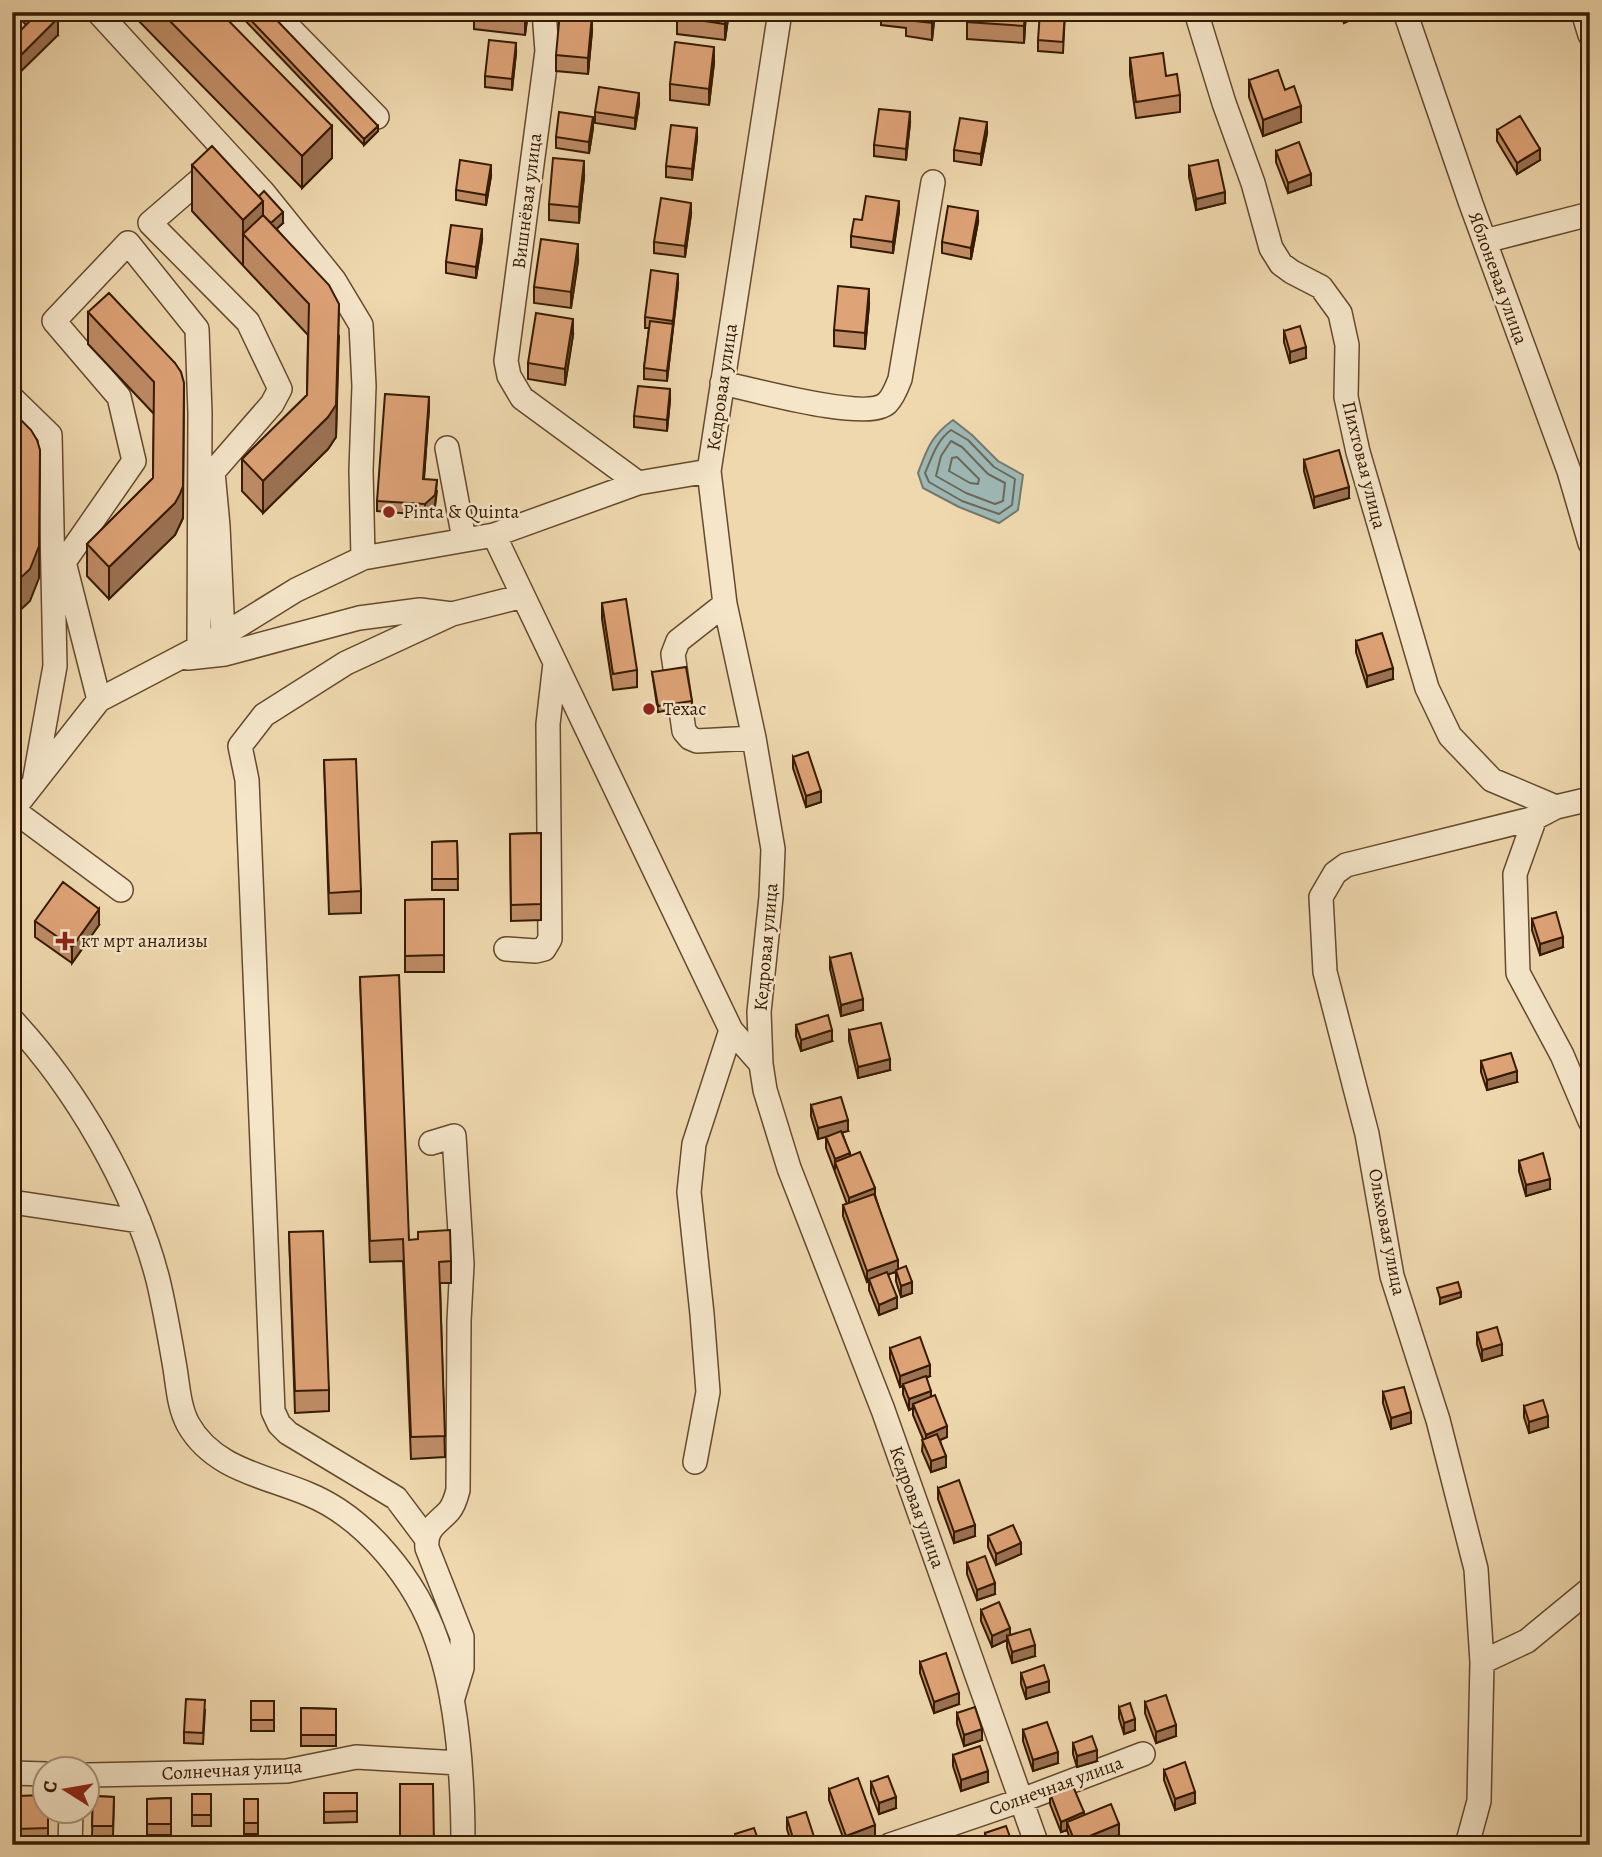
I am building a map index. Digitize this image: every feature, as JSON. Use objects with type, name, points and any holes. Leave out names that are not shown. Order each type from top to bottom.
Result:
[{"type":"street","points":[[98,12],[263,192],[334,280],[361,325],[364,386],[360,470],[363,558]]},
{"type":"street","points":[[274,12],[377,117]]},
{"type":"street","name":"Вишнёвая улица","points":[[544,12],[547,51],[506,361],[509,376],[522,398],[638,483]]},
{"type":"street","name":"Кедровая улица","points":[[780,12],[709,471],[725,604],[754,738],[772,849],[771,897],[759,1012],[761,1064],[765,1090],[789,1168],[883,1410],[1037,1845]]},
{"type":"street","name":"Пихтовая улица","points":[[1196,12],[1224,103],[1254,183],[1271,248],[1281,264],[1321,287],[1340,313],[1347,345],[1346,397],[1358,453],[1427,688],[1450,736],[1492,780],[1556,807]]},
{"type":"street","name":"Яблоневая улица","points":[[1405,12],[1569,471],[1590,543]]},
{"type":"street","points":[[1583,12],[1590,35]]},
{"type":"street","points":[[223,635],[213,472],[272,404],[280,389],[248,322],[150,223],[228,156]]},
{"type":"street","points":[[722,383],[848,410],[877,408],[887,403],[900,379],[933,182]]},
{"type":"street","points":[[1485,241],[1590,214]]},
{"type":"street","points":[[99,700],[64,562],[134,461],[119,397],[54,321],[128,243],[197,330],[200,413],[199,647]]},
{"type":"street","points":[[12,398],[50,435],[55,666],[34,786]]},
{"type":"street","points":[[447,449],[464,539]]},
{"type":"street","points":[[121,890],[13,811],[99,700],[223,635],[296,590],[363,558],[494,535],[638,483],[709,471]]},
{"type":"street","points":[[494,535],[731,1030],[761,1064]]},
{"type":"street","points":[[426,1538],[396,1498],[288,1433],[272,1411],[247,794],[240,746],[264,715],[346,663],[452,614],[523,596]]},
{"type":"street","points":[[725,604],[674,647],[684,731],[697,741],[754,738]]},
{"type":"street","points":[[174,660],[226,654],[359,618],[420,610],[452,614]]},
{"type":"street","points":[[506,949],[536,951],[544,949],[550,939],[548,724],[555,663]]},
{"type":"street","points":[[1590,799],[1556,807],[1535,818],[1515,874],[1518,973],[1562,1055],[1590,1121]]},
{"type":"street","name":"Ольховая улица","points":[[1467,1845],[1479,1801],[1482,1662],[1476,1569],[1438,1420],[1392,1276],[1367,1134],[1325,972],[1321,897],[1327,883],[1346,865],[1535,818]]},
{"type":"street","points":[[12,1020],[48,1062],[76,1102],[119,1177],[139,1222],[158,1278],[181,1408],[194,1434],[203,1445],[226,1463],[321,1500],[349,1517],[368,1532],[408,1585],[432,1629],[443,1661],[459,1763],[463,1845]]},
{"type":"street","points":[[695,1462],[708,1392],[688,1192],[694,1144],[731,1030]]},
{"type":"street","points":[[431,1143],[454,1136],[461,1264],[458,1490],[449,1511],[431,1526],[426,1538],[427,1548],[462,1637],[462,1668],[451,1704]]},
{"type":"street","points":[[12,1202],[139,1222]]},
{"type":"street","points":[[1482,1662],[1527,1641],[1590,1589]]},
{"type":"street","name":"Солнечная улица","points":[[890,1845],[1022,1800],[1143,1754]]},
{"type":"street","name":"Солнечная улица","points":[[102,1775],[287,1771],[356,1757],[459,1763]]},
{"type":"street","points":[[12,1773],[32,1774]]},
{"type":"street","points":[[71,1826],[71,1845]]},
{"type":"water","points":[[953,420],[998,461],[1023,475],[1018,510],[999,523],[959,507],[923,488],[918,473],[927,450],[935,437]]},
{"type":"building","points":[[30,12],[52,12],[58,18],[12,64],[12,39],[34,17]]},
{"type":"building","points":[[161,12],[220,12],[332,126],[302,156]]},
{"type":"building","points":[[243,12],[269,12],[378,126],[364,139]]},
{"type":"building","points":[[474,12],[526,12],[525,19]]},
{"type":"building","points":[[560,12],[592,15],[588,58],[556,55]]},
{"type":"building","points":[[678,12],[727,12],[725,24],[677,17]]},
{"type":"building","points":[[907,12],[933,12],[932,23],[906,20]]},
{"type":"building","points":[[968,12],[1025,12],[1024,26],[967,22]]},
{"type":"building","points":[[1040,12],[1065,12],[1063,42],[1038,40]]},
{"type":"building","points":[[489,40],[516,43],[512,79],[485,76]]},
{"type":"building","points":[[675,42],[714,47],[709,89],[670,84]]},
{"type":"building","points":[[1163,53],[1166,76],[1177,74],[1180,95],[1136,102],[1130,58]]},
{"type":"building","points":[[1278,70],[1285,90],[1294,86],[1301,106],[1263,120],[1249,80]]},
{"type":"building","points":[[599,87],[639,93],[635,118],[595,112]]},
{"type":"building","points":[[879,109],[910,112],[906,149],[874,145]]},
{"type":"building","points":[[559,112],[593,117],[589,142],[556,137]]},
{"type":"building","points":[[1520,116],[1540,149],[1517,163],[1497,130]]},
{"type":"building","points":[[960,118],[987,122],[981,154],[954,150]]},
{"type":"building","points":[[671,125],[697,128],[692,169],[666,166]]},
{"type":"building","points":[[1299,142],[1311,174],[1288,183],[1276,151]]},
{"type":"building","points":[[212,146],[263,201],[243,220],[192,165]]},
{"type":"building","points":[[553,158],[584,161],[579,207],[549,204]]},
{"type":"building","points":[[460,160],[491,165],[486,195],[456,190]]},
{"type":"building","points":[[1218,160],[1225,192],[1196,199],[1189,166]]},
{"type":"building","points":[[264,191],[283,212],[271,223],[263,215],[263,201],[259,196]]},
{"type":"building","points":[[866,196],[899,201],[893,242],[851,236],[854,219],[862,220]]},
{"type":"building","points":[[661,198],[691,203],[685,246],[654,242]]},
{"type":"building","points":[[948,206],[978,211],[971,248],[942,242]]},
{"type":"building","points":[[263,215],[329,285],[339,304],[336,405],[328,417],[263,481],[242,459],[307,395],[309,304],[243,234]]},
{"type":"building","points":[[451,225],[482,229],[476,267],[446,262]]},
{"type":"building","points":[[541,239],[578,244],[571,292],[534,287]]},
{"type":"building","points":[[651,270],[678,274],[673,321],[645,317]]},
{"type":"building","points":[[838,286],[869,289],[865,333],[834,330]]},
{"type":"building","points":[[109,293],[175,363],[184,383],[183,486],[180,494],[175,503],[109,567],[87,544],[153,478],[154,382],[88,312]]},
{"type":"building","points":[[536,313],[573,319],[565,369],[528,363]]},
{"type":"building","points":[[650,321],[673,324],[667,371],[644,368]]},
{"type":"building","points":[[1300,326],[1306,347],[1290,352],[1284,331]]},
{"type":"building","points":[[638,386],[670,389],[667,420],[634,416]]},
{"type":"building","points":[[385,394],[429,397],[423,479],[437,480],[435,495],[425,504],[377,501]]},
{"type":"building","points":[[12,411],[31,430],[40,450],[39,546],[30,569],[12,586]]},
{"type":"building","points":[[1339,450],[1349,487],[1314,497],[1304,460]]},
{"type":"building","points":[[626,599],[637,670],[613,674],[602,603]]},
{"type":"building","points":[[1382,633],[1393,668],[1367,676],[1356,641]]},
{"type":"building","points":[[686,667],[692,701],[658,706],[652,672]]},
{"type":"building","points":[[808,752],[821,791],[806,796],[793,757]]},
{"type":"building","points":[[356,759],[361,891],[329,893],[324,760]]},
{"type":"building","points":[[541,833],[541,904],[511,905],[510,834]]},
{"type":"building","points":[[457,841],[458,879],[432,879],[432,842]]},
{"type":"building","points":[[63,882],[99,909],[72,947],[35,921]]},
{"type":"building","points":[[444,899],[444,955],[405,956],[405,900]]},
{"type":"building","points":[[1556,912],[1563,937],[1540,944],[1532,919]]},
{"type":"building","points":[[851,953],[863,999],[841,1005],[830,958]]},
{"type":"building","points":[[399,975],[409,1240],[418,1239],[418,1232],[450,1230],[451,1261],[439,1262],[445,1436],[411,1437],[403,1239],[370,1241],[360,977]]},
{"type":"building","points":[[828,1015],[832,1030],[801,1040],[796,1025]]},
{"type":"building","points":[[881,1023],[890,1059],[858,1067],[849,1030]]},
{"type":"building","points":[[1511,1053],[1517,1071],[1487,1080],[1481,1061]]},
{"type":"building","points":[[841,1097],[848,1120],[818,1128],[811,1105]]},
{"type":"building","points":[[841,1131],[850,1153],[835,1159],[826,1137]]},
{"type":"building","points":[[860,1152],[875,1188],[849,1198],[835,1162]]},
{"type":"building","points":[[1543,1153],[1550,1179],[1526,1185],[1519,1161]]},
{"type":"building","points":[[874,1194],[898,1260],[867,1271],[843,1205]]},
{"type":"building","points":[[323,1231],[329,1390],[295,1391],[289,1232]]},
{"type":"building","points":[[906,1266],[912,1282],[901,1286],[896,1270]]},
{"type":"building","points":[[887,1272],[897,1297],[879,1305],[869,1279]]},
{"type":"building","points":[[1458,1282],[1461,1292],[1440,1298],[1437,1288]]},
{"type":"building","points":[[1497,1327],[1502,1344],[1482,1350],[1477,1333]]},
{"type":"building","points":[[920,1337],[930,1365],[900,1376],[890,1348]]},
{"type":"building","points":[[926,1376],[931,1391],[909,1399],[903,1384]]},
{"type":"building","points":[[1404,1387],[1411,1412],[1391,1418],[1383,1392]]},
{"type":"building","points":[[935,1395],[947,1426],[926,1435],[913,1404]]},
{"type":"building","points":[[1543,1400],[1548,1416],[1529,1422],[1524,1406]]},
{"type":"building","points":[[937,1434],[946,1456],[931,1461],[922,1440]]},
{"type":"building","points":[[959,1480],[975,1525],[954,1532],[938,1488]]},
{"type":"building","points":[[1013,1525],[1021,1543],[996,1554],[988,1536]]},
{"type":"building","points":[[985,1556],[995,1583],[977,1590],[967,1563]]},
{"type":"building","points":[[999,1602],[1010,1628],[992,1636],[981,1610]]},
{"type":"building","points":[[1030,1629],[1035,1645],[1012,1652],[1007,1636]]},
{"type":"building","points":[[946,1653],[959,1693],[934,1702],[920,1662]]},
{"type":"building","points":[[1044,1665],[1049,1681],[1026,1688],[1021,1673]]},
{"type":"building","points":[[1166,1695],[1176,1725],[1156,1732],[1145,1702]]},
{"type":"building","points":[[186,1699],[205,1700],[203,1733],[184,1732]]},
{"type":"building","points":[[251,1701],[274,1701],[274,1720],[251,1720]]},
{"type":"building","points":[[1130,1703],[1135,1719],[1124,1723],[1119,1707]]},
{"type":"building","points":[[975,1707],[982,1729],[964,1735],[957,1713]]},
{"type":"building","points":[[301,1708],[336,1709],[336,1735],[301,1735]]},
{"type":"building","points":[[1047,1722],[1058,1752],[1033,1760],[1023,1730]]},
{"type":"building","points":[[1092,1736],[1097,1750],[1077,1756],[1073,1743]]},
{"type":"building","points":[[980,1746],[988,1771],[961,1780],[953,1755]]},
{"type":"building","points":[[1185,1762],[1195,1792],[1175,1799],[1164,1770]]},
{"type":"building","points":[[888,1776],[896,1797],[879,1803],[871,1782]]},
{"type":"building","points":[[858,1778],[875,1825],[846,1836],[829,1789]]},
{"type":"building","points":[[400,1784],[433,1784],[434,1845],[400,1845]]},
{"type":"building","points":[[1072,1784],[1084,1812],[1061,1822],[1050,1793]]},
{"type":"building","points":[[324,1793],[357,1793],[357,1811],[324,1812]]},
{"type":"building","points":[[192,1794],[211,1794],[211,1815],[192,1815]]},
{"type":"building","points":[[32,1795],[32,1826],[48,1828],[17,1829],[16,1796]]},
{"type":"building","points":[[102,1796],[114,1797],[113,1826],[102,1826]]},
{"type":"building","points":[[171,1798],[171,1824],[147,1824],[147,1799]]},
{"type":"building","points":[[244,1799],[258,1799],[258,1823],[244,1823]]},
{"type":"building","points":[[1111,1804],[1119,1824],[1075,1842],[1067,1822]]},
{"type":"building","points":[[806,1812],[816,1843],[795,1845],[787,1818]]},
{"type":"building","points":[[1006,1826],[1013,1845],[989,1845],[985,1833]]},
{"type":"building","points":[[754,1828],[760,1845],[738,1845],[735,1834]]},
{"type":"building","points":[[122,1837],[122,1845],[97,1845],[96,1838]]},
{"type":"place","name":"Pinta & Quinta","points":[[389,512]]},
{"type":"place","name":"Техас","points":[[649,709]]},
{"type":"place","name":"кт мрт анализы","points":[[65,941]]}]
